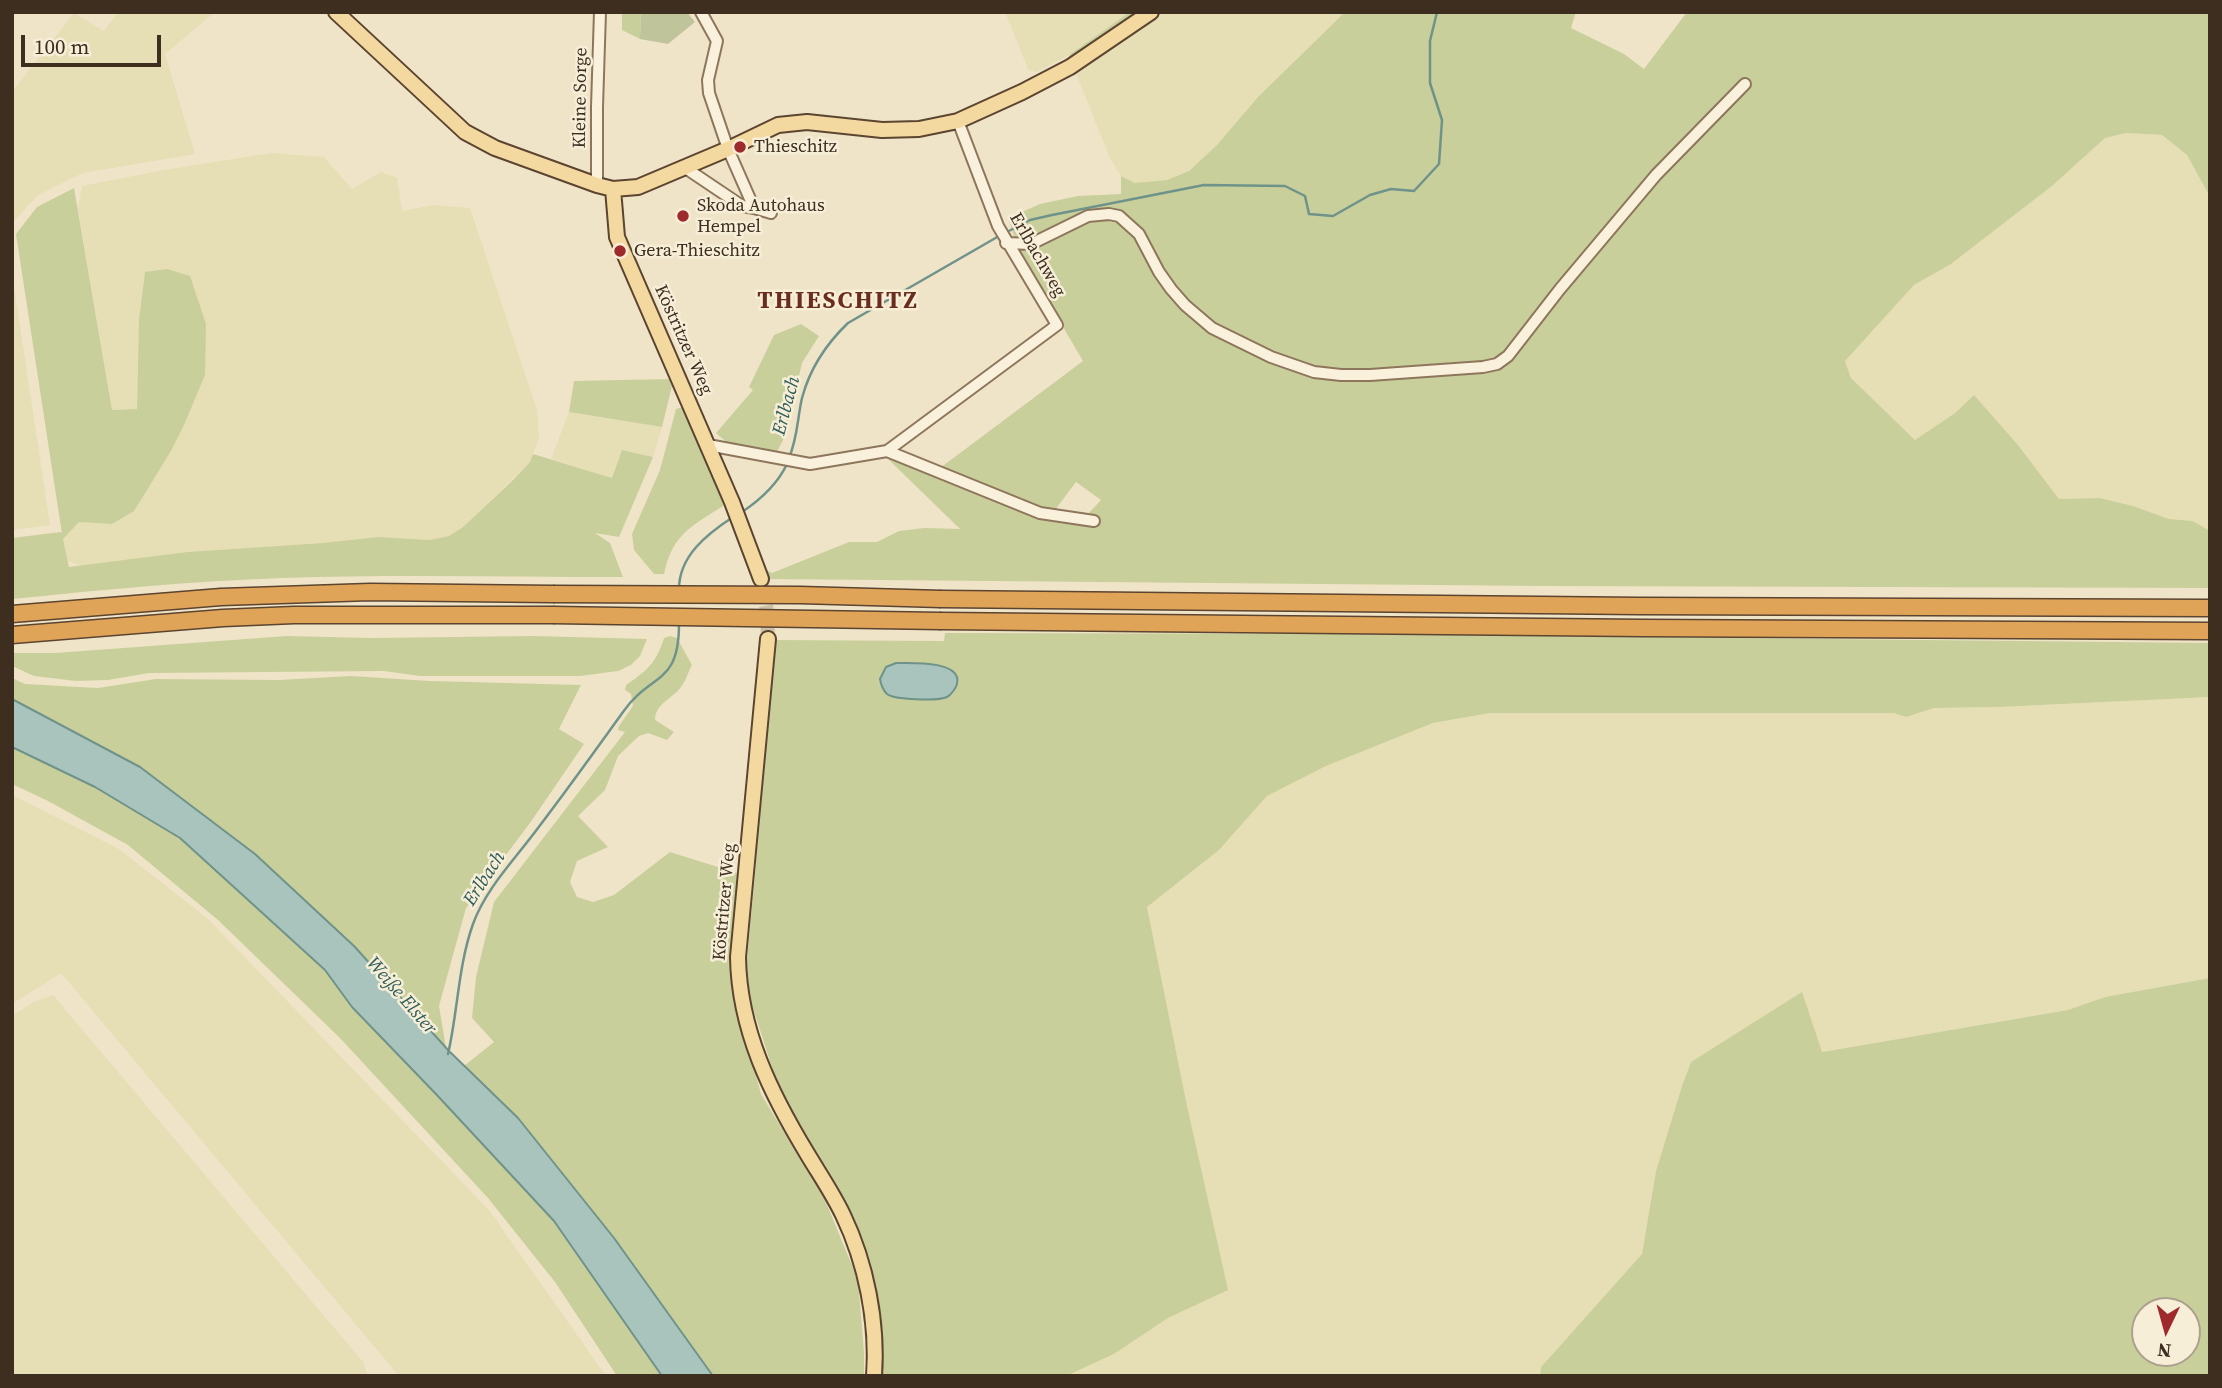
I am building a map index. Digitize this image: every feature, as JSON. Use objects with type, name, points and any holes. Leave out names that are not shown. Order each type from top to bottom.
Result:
[{"type":"highway","points":[[12,614],[234,596],[370,592],[1640,606],[2210,608]]},
{"type":"highway","points":[[12,635],[294,615],[553,615],[1658,628],[2210,631]]},
{"type":"main road","points":[[335,12],[465,132],[495,148],[613,190],[638,187],[778,125],[807,122],[882,130],[919,129],[958,121],[1023,92],[1070,67],[1151,12]]},
{"type":"main road","name":"Köstritzer Weg","points":[[613,190],[617,237],[743,528],[761,579]]},
{"type":"main road","name":"Köstritzer Weg","points":[[768,639],[738,957],[738,984],[757,1058],[771,1089],[830,1190],[856,1244],[869,1301],[874,1338],[874,1376]]},
{"type":"street","name":"Kleine Sorge","points":[[597,185],[600,12]]},
{"type":"street","points":[[701,12],[718,40],[708,80],[709,93],[728,149],[754,208]]},
{"type":"street","points":[[1005,240],[1031,244],[1088,216],[1119,216],[1139,234],[1171,289],[1212,328],[1284,362],[1314,372],[1351,375],[1490,366],[1508,356],[1656,175],[1745,84]]},
{"type":"street","name":"Erlbachweg","points":[[887,451],[1057,325],[998,226],[958,121]]},
{"type":"street","points":[[684,167],[742,206],[771,213]]},
{"type":"street","points":[[708,445],[810,464],[887,451],[1040,513],[1094,521]]},
{"type":"shaded area","points":[[118,12],[215,12],[165,54],[195,154],[83,173],[38,195],[12,223],[12,92],[74,13],[104,31]]},
{"type":"shaded area","points":[[1005,12],[1130,12],[1069,55],[1037,72],[1029,71]]},
{"type":"shaded area","points":[[1158,12],[1345,12],[1258,97],[1217,145],[1189,171],[1167,180],[1135,183],[1121,176],[1109,156],[1075,71]]},
{"type":"shaded area","points":[[2126,133],[2162,135],[2187,155],[2210,197],[2210,531],[2193,521],[2169,519],[2100,498],[2059,499],[2018,445],[1974,395],[1955,413],[1915,440],[1851,378],[1845,360],[1914,285],[1951,264],[2052,186],[2105,138]]},
{"type":"shaded area","points":[[271,153],[324,157],[352,189],[381,172],[397,178],[402,211],[434,205],[470,208],[537,410],[539,438],[530,462],[463,527],[449,536],[430,540],[378,537],[187,552],[81,566],[68,561],[63,539],[79,522],[112,524],[171,451],[205,375],[145,272],[139,319],[137,409],[112,410],[78,208],[82,186]]},
{"type":"shaded area","points":[[12,273],[50,525],[12,530]]},
{"type":"shaded area","points":[[569,412],[662,427],[653,457],[622,450],[612,478],[551,459]]},
{"type":"shaded area","points":[[2210,697],[2210,978],[2105,997],[2068,1010],[1821,1052],[1802,993],[1691,1062],[1656,1171],[1642,1254],[1541,1367],[1540,1376],[1066,1376],[1114,1354],[1168,1318],[1227,1290],[1147,907],[1219,850],[1267,796],[1326,766],[1433,723],[1490,713],[1894,713],[1906,717],[1934,708]]},
{"type":"shaded area","points":[[12,795],[119,849],[207,918],[489,1210],[606,1376],[399,1376],[61,973],[12,1004]]},
{"type":"shaded area","points":[[53,995],[363,1362],[368,1376],[12,1376],[12,1016],[32,1003]]},
{"type":"green space","points":[[622,12],[641,12],[640,39],[622,30]]},
{"type":"green space","points":[[641,12],[687,12],[695,22],[668,44],[640,39]]},
{"type":"green space","points":[[1130,12],[1158,12],[1075,71],[1069,55]]},
{"type":"green space","points":[[1345,12],[1576,12],[1571,28],[1624,54],[1644,69],[1687,12],[2210,12],[2210,197],[2187,155],[2162,135],[2126,133],[2105,138],[2052,186],[1951,264],[1914,285],[1845,361],[1851,378],[1915,440],[1955,413],[1974,395],[2018,445],[2059,499],[2100,498],[2169,519],[2193,521],[2210,531],[2210,588],[1542,586],[768,579],[766,570],[772,573],[849,542],[877,542],[899,531],[924,528],[960,529],[886,457],[1040,516],[1086,516],[1101,500],[1076,482],[1055,510],[1041,509],[940,468],[1083,361],[1020,254],[1008,218],[1040,204],[1078,196],[1121,194],[1121,176],[1135,183],[1167,180],[1189,171],[1217,145],[1258,97]]},
{"type":"green space","points":[[74,188],[112,410],[137,409],[139,319],[145,272],[167,269],[190,276],[206,324],[205,375],[171,451],[134,511],[112,524],[79,522],[63,539],[69,567],[187,552],[378,537],[430,540],[449,536],[463,527],[512,481],[530,462],[533,454],[612,478],[622,450],[653,457],[619,537],[595,533],[610,543],[623,577],[283,578],[113,589],[12,599],[12,538],[62,534],[16,234],[37,207]]},
{"type":"green space","points":[[801,324],[819,336],[802,363],[785,436],[776,454],[731,446],[716,433],[753,390],[749,387],[774,335]]},
{"type":"green space","points":[[669,379],[672,386],[662,427],[569,412],[574,381]]},
{"type":"green space","points":[[683,407],[726,504],[686,532],[673,548],[664,574],[654,574],[634,550],[632,534],[660,470],[676,409]]},
{"type":"green space","points":[[945,633],[1357,634],[2210,643],[2210,697],[1934,708],[1906,717],[1894,713],[1490,713],[1433,723],[1326,766],[1267,796],[1219,850],[1147,907],[1228,1290],[1168,1318],[1114,1354],[1066,1376],[881,1376],[871,1281],[780,1092],[752,1005],[746,969],[772,640],[944,641]]},
{"type":"green space","points":[[287,636],[647,639],[640,656],[631,665],[618,671],[580,676],[420,676],[384,671],[149,673],[108,680],[76,681],[34,676],[12,666],[12,653],[55,653]]},
{"type":"green space","points":[[664,638],[677,638],[692,665],[681,687],[656,714],[655,720],[674,732],[667,740],[648,733],[639,736],[618,756],[605,790],[578,816],[608,847],[577,861],[570,882],[577,897],[593,902],[614,895],[670,852],[740,874],[732,978],[737,1007],[761,1094],[825,1200],[858,1280],[864,1376],[714,1376],[614,1238],[518,1118],[464,1066],[494,1042],[472,1018],[476,977],[494,902],[625,732],[618,730],[619,726],[633,706],[631,694],[625,690],[626,685],[650,665]]},
{"type":"green space","points":[[351,676],[581,685],[559,729],[584,744],[530,823],[466,908],[439,1006],[446,1048],[354,946],[255,854],[140,767],[12,699],[12,678],[25,684],[98,688],[156,679],[279,680]]},
{"type":"green space","points":[[12,747],[95,787],[180,838],[326,970],[352,1007],[554,1221],[662,1376],[617,1376],[555,1282],[488,1198],[340,1038],[218,920],[128,845],[12,784]]},
{"type":"green space","points":[[2210,978],[2210,1376],[1540,1376],[1541,1367],[1642,1254],[1656,1171],[1691,1062],[1802,992],[1822,1052],[2068,1010],[2105,997]]},
{"type":"water","points":[[896,663],[923,663],[944,667],[957,676],[956,686],[950,695],[942,698],[891,696],[884,691],[880,679],[886,667]]},
{"type":"water","points":[[12,699],[140,767],[255,854],[354,946],[449,1051],[518,1118],[614,1238],[713,1376],[662,1376],[554,1221],[352,1007],[325,970],[180,838],[95,787],[12,747]]},
{"type":"waterway","name":"Erlbach","points":[[1005,233],[1030,220],[1204,185],[1285,186],[1305,196],[1309,214],[1333,216],[1370,195],[1391,189],[1414,191],[1439,164],[1442,120],[1430,83],[1430,41],[1437,12]]},
{"type":"waterway","name":"Erlbach","points":[[789,458],[809,377],[825,348],[840,331],[848,323],[999,236]]},
{"type":"waterway","name":"Erlbach","points":[[742,512],[768,491],[787,464]]},
{"type":"waterway","name":"Erlbach","points":[[679,589],[680,577],[689,556],[704,539],[733,517]]},
{"type":"waterway","name":"Erlbach","points":[[448,1054],[464,956],[479,911],[502,874],[633,699],[669,669],[678,644],[679,624]]},
{"type":"tunnel","points":[[762,585],[768,639]]},
{"type":"place","name":"Thieschitz","points":[[740,147]]},
{"type":"place","name":"Skoda Autohaus Hempel","points":[[683,216]]},
{"type":"place","name":"Gera-Thieschitz","points":[[620,251]]},
{"type":"district","name":"THIESCHITZ","points":[[838,302]]},
{"type":"water label","name":"Weiße Elster","points":[[401,996]]}]
